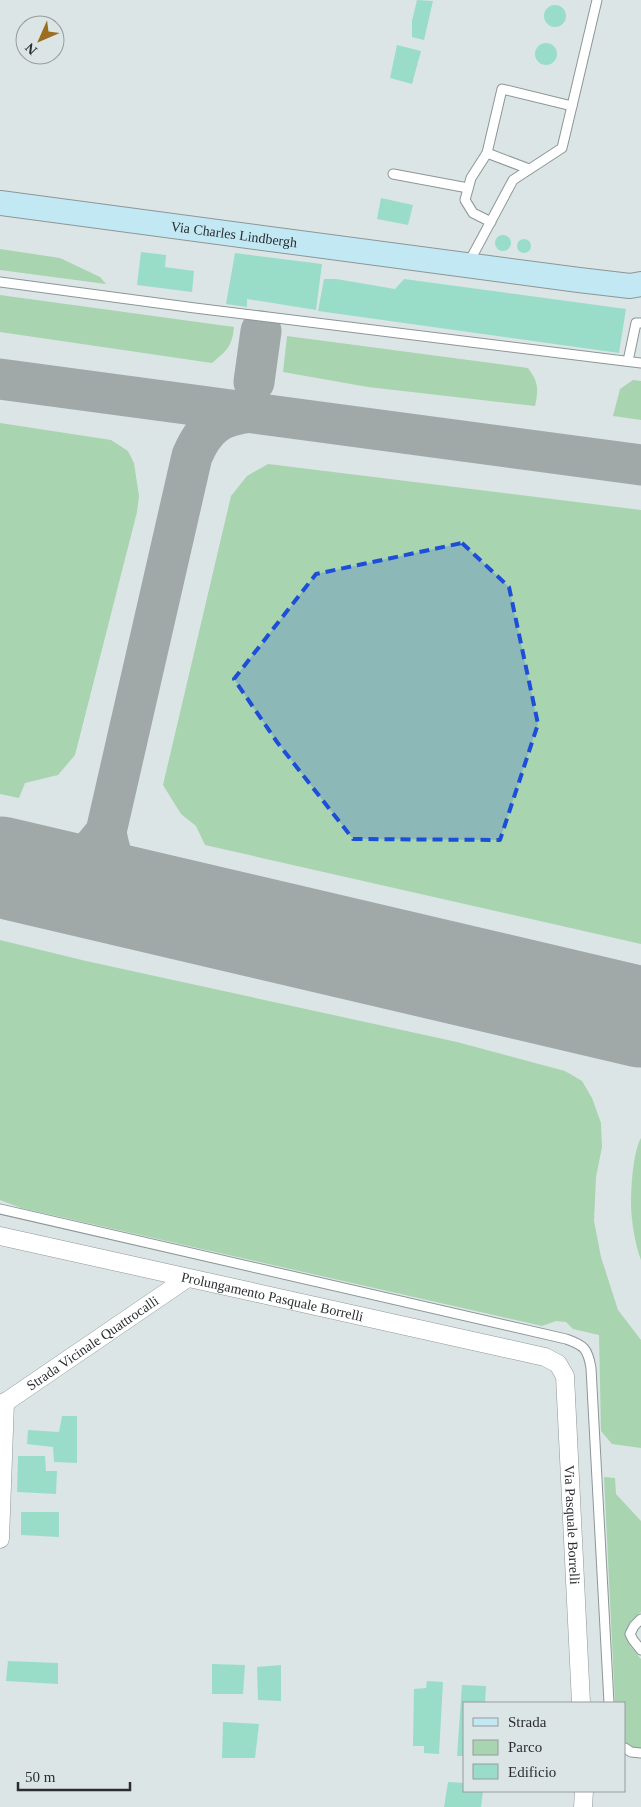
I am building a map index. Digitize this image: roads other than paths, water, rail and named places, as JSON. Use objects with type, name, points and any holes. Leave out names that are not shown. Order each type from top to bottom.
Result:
[{"type":"street","name":"Via Charles Lindbergh","points":[[0,203],[630,286],[641,284]]},
{"type":"street","name":"Prolungamento Pasquale Borrelli","points":[[0,1236],[545,1358]]},
{"type":"street","name":"Strada Vicinale Quattrocalli","points":[[2,1404],[186,1279]]},
{"type":"street","name":"Via Pasquale Borrelli","points":[[545,1358],[558,1364],[566,1376],[581,1702]]},
{"type":"street","points":[[0,1539],[2,1404]]},
{"type":"street","points":[[583,1807],[584,1792]]},
{"type":"lane","points":[[468,264],[513,180],[562,148],[597,0]]},
{"type":"lane","points":[[491,222],[473,214],[465,200],[471,178],[487,153],[502,89],[572,106]]},
{"type":"lane","points":[[487,153],[530,169]]},
{"type":"lane","points":[[393,174],[468,188]]},
{"type":"lane","points":[[0,282],[641,363]]},
{"type":"lane","points":[[628,361],[636,323],[641,324]]},
{"type":"lane","points":[[0,1209],[566,1339],[579,1344],[589,1354],[591,1368],[609,1702]]},
{"type":"lane","points":[[641,1619],[631,1630],[630,1634],[641,1650]]},
{"type":"lane","points":[[626,1749],[631,1752],[641,1753]]}]
